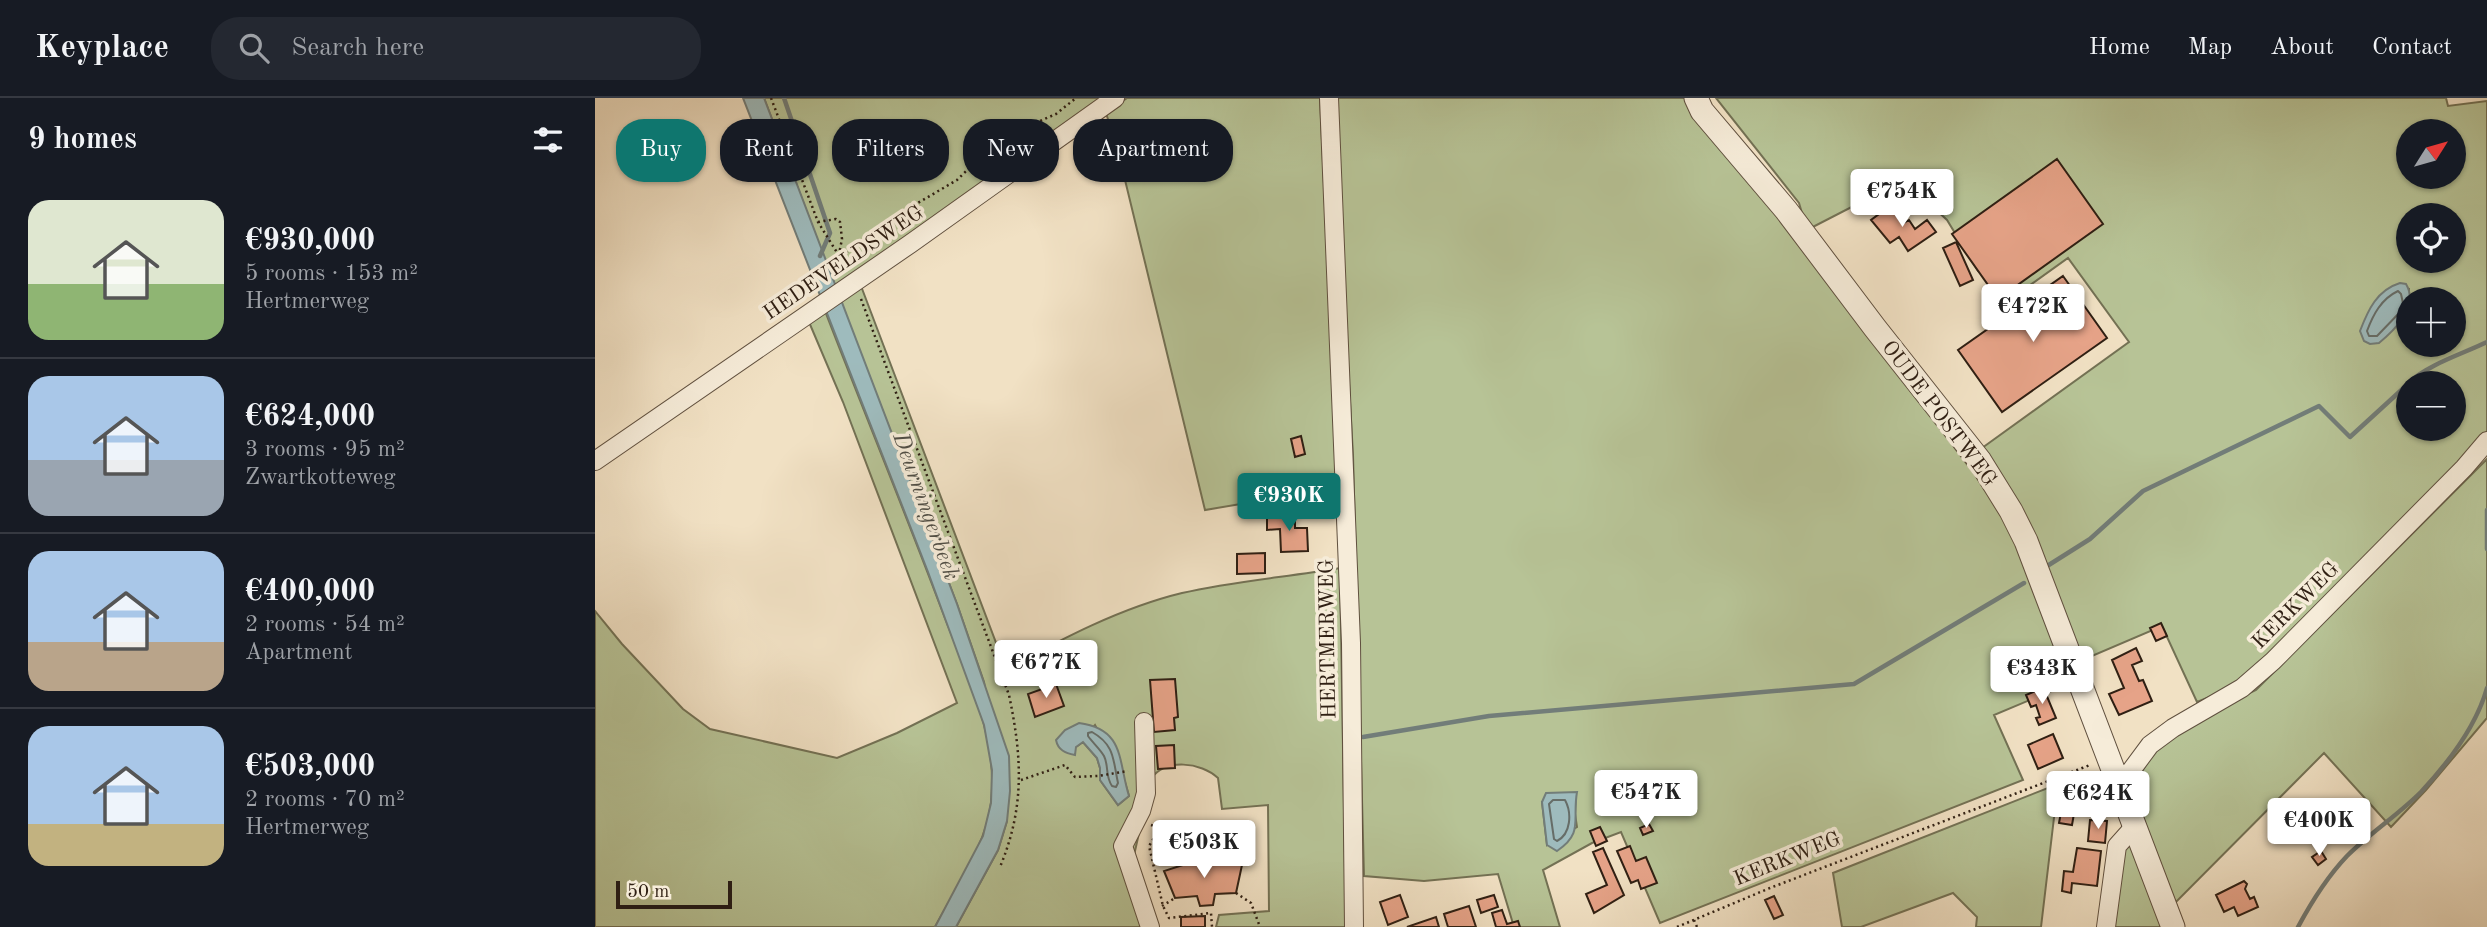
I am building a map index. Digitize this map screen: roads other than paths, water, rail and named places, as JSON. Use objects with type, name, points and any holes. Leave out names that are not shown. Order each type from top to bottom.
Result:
[{"type":"street","name":"HEDEVELDSWEG","points":[[595,461],[1115,98]]},
{"type":"street","name":"HERTMERWEG","points":[[1329,98],[1351,643],[1354,927]]},
{"type":"street","name":"OUDE POSTWEG","points":[[1696,98],[1702,111],[1786,210],[1980,461],[2026,541],[2172,927]]},
{"type":"street","name":"KERKWEG","points":[[2114,768],[2130,772],[2150,745],[2173,728],[2242,688],[2273,661],[2464,468],[2487,441]]},
{"type":"street","points":[[1144,722],[1146,793],[1137,821],[1123,846],[1150,927]]},
{"type":"street","points":[[2106,927],[2117,846],[2134,827]]},
{"type":"water","points":[[743,98],[764,98],[772,119],[751,119]]},
{"type":"water","points":[[776,182],[796,182],[957,604],[1009,756],[1007,821],[998,850],[956,927],[935,927],[983,836],[991,803],[992,770],[984,725],[928,572]]},
{"type":"water","points":[[2400,283],[2407,287],[2396,287],[2396,326],[2379,343],[2370,344],[2364,341],[2360,331],[2370,308],[2385,290]]},
{"type":"water","points":[[1079,723],[1105,732],[1117,749],[1129,796],[1118,805],[1100,780],[1097,758],[1083,742],[1076,747],[1075,755],[1058,746],[1056,740],[1065,730]]},
{"type":"water","points":[[1577,792],[1574,832],[1557,851],[1547,845],[1542,802],[1546,793]]},
{"type":"waterway","points":[[784,98],[830,233],[820,256]]},
{"type":"waterway","points":[[2425,371],[2487,342]]},
{"type":"waterway","points":[[2044,568],[2090,539],[2143,491],[2319,406],[2350,437],[2396,395]]},
{"type":"waterway","points":[[2487,510],[2487,549]]},
{"type":"waterway","points":[[1363,737],[1489,716],[1854,684],[2024,583]]},
{"type":"waterway","points":[[2298,927],[2339,864],[2421,792],[2442,769],[2469,730],[2487,688]]},
{"type":"water label","name":"Deurningerbeek","points":[[927,506]]}]
